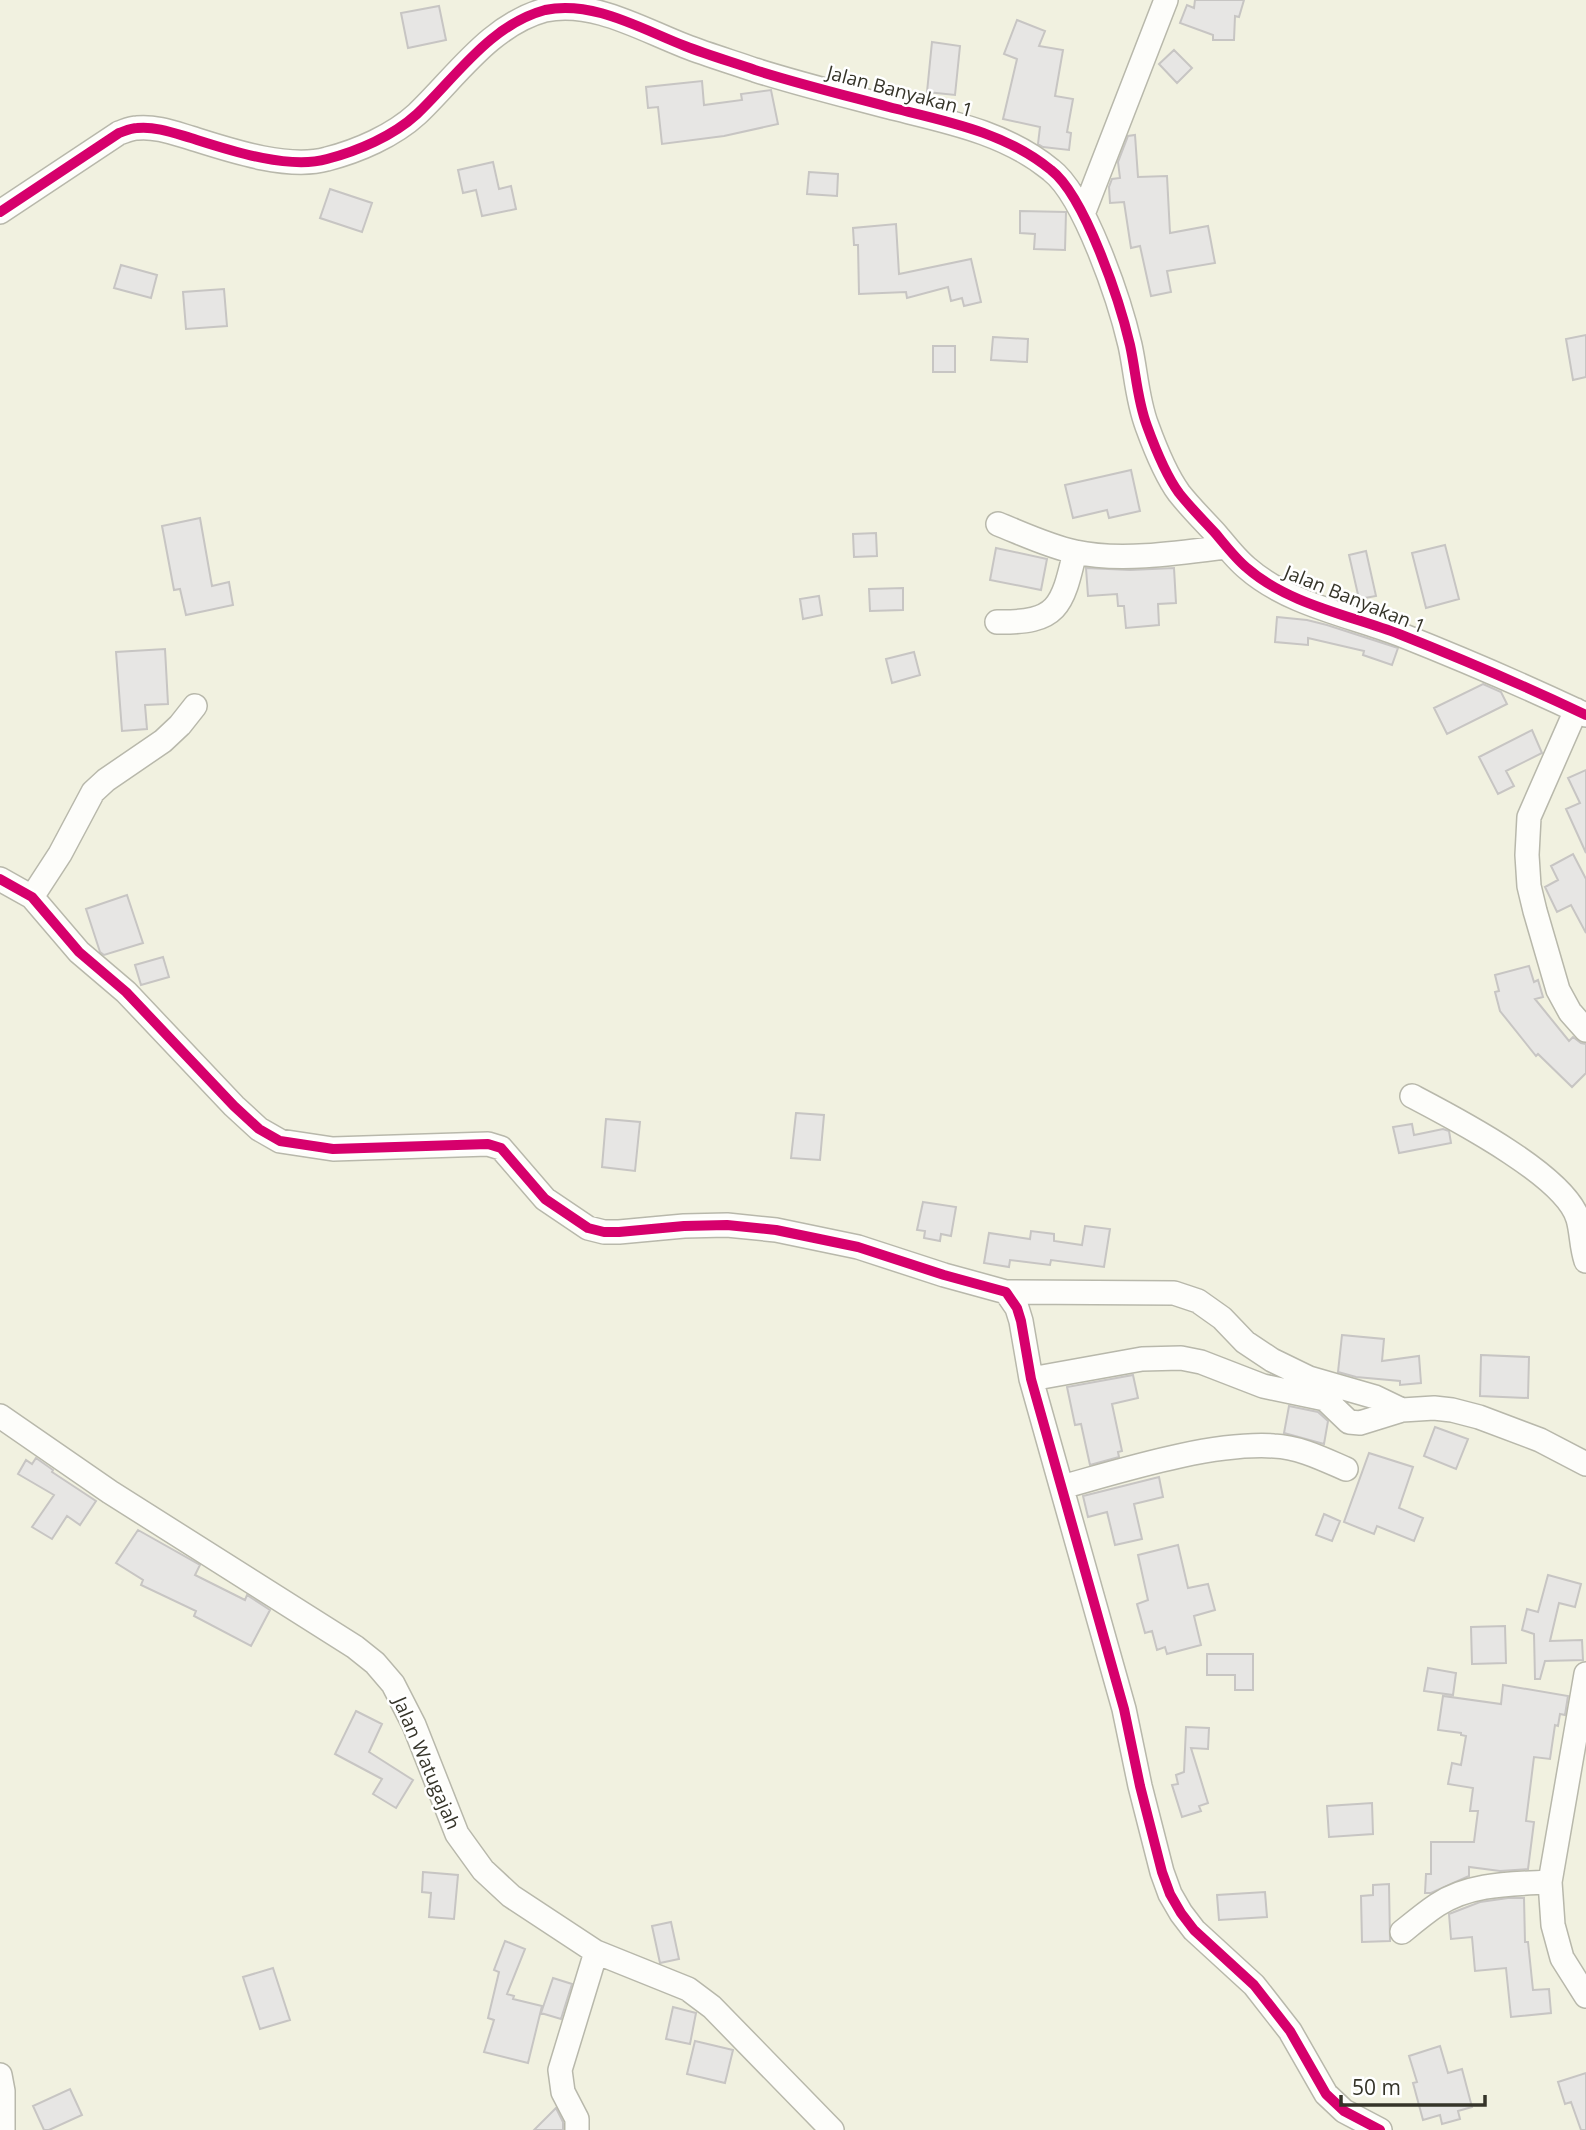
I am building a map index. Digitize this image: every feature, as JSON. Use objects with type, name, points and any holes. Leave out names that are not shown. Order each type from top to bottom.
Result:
[{"type":"street","points":[[1083,214],[1166,0]]},
{"type":"street","name":"Jalan Banyakan 1","points":[[0,212],[119,133],[138,128],[164,130],[274,160],[306,163],[357,149],[391,133],[415,116],[454,75],[520,19],[547,9],[571,6],[596,10],[691,48],[782,79],[957,123],[990,134],[1026,153],[1054,172],[1073,194],[1122,317],[1131,349],[1137,394],[1157,450],[1177,490],[1248,569],[1273,586],[1298,598],[1401,635],[1581,713]]},
{"type":"street","points":[[998,524],[1075,552],[1109,555],[1154,554],[1226,547]]},
{"type":"street","points":[[997,622],[1022,623],[1044,617],[1060,604],[1075,552]]},
{"type":"street","points":[[32,897],[60,854],[93,792],[163,741],[195,706]]},
{"type":"street","points":[[1581,713],[1529,817],[1527,855],[1529,886],[1558,990],[1570,1012],[1586,1031]]},
{"type":"street","points":[[0,879],[32,897],[79,953],[126,992],[234,1106],[259,1129],[280,1141],[333,1149],[488,1143],[501,1148],[545,1199],[588,1228],[604,1232],[727,1225],[776,1230],[858,1247],[1006,1292],[1174,1293],[1206,1307],[1222,1318],[1245,1342],[1272,1360],[1309,1378],[1375,1397],[1402,1410]]},
{"type":"street","points":[[1412,1096],[1516,1156],[1564,1195],[1578,1218],[1580,1245],[1586,1261]]},
{"type":"street","points":[[1006,1292],[1017,1308],[1021,1321],[1031,1379],[1124,1709],[1143,1799],[1170,1894],[1194,1930],[1254,1985],[1290,2031],[1326,2094],[1344,2111],[1380,2130]]},
{"type":"street","points":[[1031,1379],[1142,1359],[1181,1358],[1201,1362],[1263,1386],[1325,1399],[1349,1422],[1360,1423],[1402,1410],[1452,1409],[1540,1440],[1586,1464]]},
{"type":"street","name":"Jalan Watugajah","points":[[0,1416],[110,1492],[355,1647],[375,1663],[393,1684],[414,1725],[457,1835],[484,1870],[511,1896],[596,1952],[688,1989],[712,2007],[832,2130]]},
{"type":"street","points":[[1062,1486],[1224,1449],[1275,1446],[1309,1452],[1346,1469]]},
{"type":"street","points":[[1586,1674],[1550,1882],[1553,1925],[1562,1958],[1586,1996]]},
{"type":"street","points":[[1402,1932],[1439,1903],[1471,1890],[1550,1882]]},
{"type":"street","points":[[577,2130],[577,2119],[563,2092],[560,2070],[596,1952]]},
{"type":"street","points":[[0,2074],[3,2130]]},
{"type":"building","points":[[1195,0],[1244,0],[1239,17],[1235,16],[1234,40],[1213,40],[1213,35],[1180,23],[1187,5],[1194,8]]},
{"type":"building","points":[[439,6],[446,40],[408,48],[401,13]]},
{"type":"building","points":[[1017,20],[1045,31],[1039,46],[1063,50],[1055,96],[1073,99],[1067,132],[1071,133],[1069,150],[1038,144],[1040,127],[1003,119],[1017,59],[1004,54]]},
{"type":"building","points":[[932,42],[960,46],[955,95],[927,92]]},
{"type":"building","points":[[1174,50],[1192,68],[1177,83],[1159,64]]},
{"type":"building","points":[[702,81],[704,105],[742,100],[741,94],[771,90],[778,124],[724,136],[662,144],[658,107],[648,108],[646,87]]},
{"type":"building","points":[[1135,135],[1138,177],[1167,176],[1170,233],[1208,226],[1215,263],[1167,271],[1171,292],[1151,296],[1140,246],[1131,248],[1124,202],[1110,203],[1109,187],[1112,179],[1120,178],[1118,162],[1128,136]]},
{"type":"building","points":[[493,162],[499,189],[511,186],[516,209],[482,216],[476,190],[463,193],[458,170]]},
{"type":"building","points":[[809,172],[838,174],[837,196],[807,194]]},
{"type":"building","points":[[330,189],[372,203],[362,232],[320,218]]},
{"type":"building","points":[[1020,211],[1066,212],[1065,250],[1034,249],[1035,234],[1020,233]]},
{"type":"building","points":[[896,224],[899,274],[971,259],[981,302],[964,306],[962,298],[951,301],[948,287],[907,298],[906,292],[859,294],[858,245],[854,245],[853,228]]},
{"type":"building","points":[[121,265],[157,275],[151,298],[114,288]]},
{"type":"building","points":[[224,289],[227,326],[186,329],[183,292]]},
{"type":"building","points":[[1586,335],[1586,377],[1573,380],[1566,339]]},
{"type":"building","points":[[993,337],[1028,339],[1027,362],[991,360]]},
{"type":"building","points":[[933,346],[955,346],[955,372],[933,372]]},
{"type":"building","points":[[1131,470],[1140,511],[1109,518],[1107,510],[1073,518],[1065,485]]},
{"type":"building","points":[[200,518],[212,586],[229,582],[233,605],[186,615],[180,589],[174,590],[162,526]]},
{"type":"building","points":[[876,533],[877,556],[854,557],[853,534]]},
{"type":"building","points":[[1445,545],[1459,599],[1426,608],[1412,553]]},
{"type":"building","points":[[996,548],[1047,559],[1041,590],[990,580]]},
{"type":"building","points":[[1366,551],[1376,596],[1359,599],[1349,555]]},
{"type":"building","points":[[1086,568],[1174,568],[1176,603],[1158,604],[1159,625],[1126,628],[1124,606],[1118,606],[1117,594],[1088,596]]},
{"type":"building","points":[[903,588],[903,610],[870,611],[869,589]]},
{"type":"building","points":[[819,596],[822,615],[803,619],[800,599]]},
{"type":"building","points":[[1277,617],[1327,625],[1398,648],[1392,665],[1363,655],[1364,651],[1308,638],[1308,645],[1275,642]]},
{"type":"building","points":[[165,649],[168,704],[145,705],[147,729],[122,731],[116,652]]},
{"type":"building","points":[[914,652],[920,675],[892,683],[886,659]]},
{"type":"building","points":[[1483,684],[1501,692],[1507,704],[1447,734],[1434,708]]},
{"type":"building","points":[[1532,730],[1542,753],[1506,771],[1514,786],[1498,794],[1479,757]]},
{"type":"building","points":[[1586,770],[1586,853],[1566,809],[1580,803],[1568,778]]},
{"type":"building","points":[[1573,854],[1586,879],[1586,933],[1571,905],[1557,912],[1545,887],[1558,880],[1551,866]]},
{"type":"building","points":[[127,895],[143,943],[104,955],[100,952],[86,909]]},
{"type":"building","points":[[163,957],[169,977],[141,985],[135,965]]},
{"type":"building","points":[[1529,966],[1534,982],[1538,980],[1543,997],[1535,999],[1569,1041],[1573,1037],[1586,1044],[1586,1073],[1572,1087],[1538,1054],[1536,1056],[1500,1011],[1495,992],[1499,991],[1495,975]]},
{"type":"building","points":[[796,1113],[824,1115],[820,1160],[791,1158]]},
{"type":"building","points":[[606,1119],[640,1122],[635,1171],[602,1167]]},
{"type":"building","points":[[1412,1124],[1414,1135],[1443,1129],[1449,1131],[1451,1143],[1399,1153],[1393,1127]]},
{"type":"building","points":[[923,1202],[956,1207],[951,1236],[941,1234],[940,1241],[924,1238],[925,1231],[917,1230]]},
{"type":"building","points":[[1085,1226],[1110,1229],[1104,1267],[1051,1260],[1050,1265],[1010,1260],[1009,1267],[984,1263],[989,1233],[1030,1239],[1031,1231],[1054,1234],[1054,1241],[1082,1245]]},
{"type":"building","points":[[1342,1335],[1384,1339],[1382,1361],[1419,1356],[1421,1383],[1400,1385],[1400,1381],[1356,1377],[1338,1372]]},
{"type":"building","points":[[1481,1355],[1529,1357],[1528,1398],[1480,1396]]},
{"type":"building","points":[[1133,1375],[1138,1398],[1112,1404],[1122,1451],[1118,1452],[1119,1457],[1090,1465],[1081,1424],[1075,1425],[1067,1387]]},
{"type":"building","points":[[1289,1406],[1318,1412],[1328,1421],[1324,1444],[1284,1433]]},
{"type":"building","points":[[1435,1427],[1468,1439],[1456,1469],[1424,1456]]},
{"type":"building","points":[[1369,1453],[1413,1467],[1399,1508],[1423,1518],[1414,1541],[1377,1526],[1374,1534],[1344,1522]]},
{"type":"building","points":[[36,1458],[96,1501],[80,1525],[67,1516],[52,1539],[32,1527],[54,1495],[18,1474],[26,1460],[32,1464]]},
{"type":"building","points":[[1159,1477],[1163,1497],[1134,1504],[1142,1539],[1115,1545],[1107,1512],[1088,1517],[1083,1496]]},
{"type":"building","points":[[1324,1514],[1340,1521],[1332,1541],[1316,1535]]},
{"type":"building","points":[[138,1530],[200,1565],[195,1575],[245,1600],[247,1595],[270,1610],[251,1646],[194,1616],[196,1611],[141,1585],[143,1580],[116,1563]]},
{"type":"building","points":[[1178,1545],[1188,1588],[1208,1584],[1215,1610],[1194,1616],[1201,1645],[1167,1654],[1165,1647],[1157,1650],[1152,1631],[1145,1633],[1137,1604],[1148,1600],[1138,1555]]},
{"type":"building","points":[[1548,1575],[1581,1584],[1575,1607],[1559,1603],[1550,1641],[1582,1640],[1583,1660],[1545,1661],[1540,1679],[1535,1679],[1534,1634],[1522,1630],[1527,1609],[1538,1612]]},
{"type":"building","points":[[1505,1626],[1506,1663],[1472,1664],[1471,1627]]},
{"type":"building","points":[[1207,1654],[1253,1654],[1253,1690],[1235,1690],[1235,1675],[1207,1675]]},
{"type":"building","points":[[1428,1668],[1456,1673],[1453,1695],[1424,1691]]},
{"type":"building","points":[[1503,1685],[1568,1696],[1565,1715],[1560,1714],[1558,1726],[1555,1725],[1550,1759],[1534,1757],[1526,1821],[1534,1822],[1528,1869],[1500,1871],[1469,1867],[1469,1876],[1431,1893],[1425,1893],[1426,1874],[1431,1874],[1431,1842],[1474,1842],[1478,1811],[1470,1811],[1473,1788],[1448,1784],[1452,1763],[1461,1765],[1466,1736],[1438,1730],[1443,1696],[1501,1704]]},
{"type":"building","points":[[356,1711],[382,1724],[369,1752],[413,1780],[396,1808],[373,1794],[382,1779],[335,1754]]},
{"type":"building","points":[[1186,1727],[1209,1728],[1208,1749],[1191,1748],[1208,1803],[1199,1806],[1201,1811],[1182,1817],[1172,1785],[1178,1784],[1176,1775],[1184,1772]]},
{"type":"building","points":[[1372,1803],[1373,1834],[1329,1837],[1327,1806]]},
{"type":"building","points":[[423,1872],[458,1875],[454,1919],[429,1917],[431,1893],[422,1892]]},
{"type":"building","points":[[1389,1884],[1390,1941],[1362,1942],[1361,1896],[1373,1895],[1373,1885]]},
{"type":"building","points":[[1265,1892],[1267,1917],[1219,1920],[1217,1895]]},
{"type":"building","points":[[1524,1898],[1525,1942],[1528,1942],[1533,1990],[1549,1989],[1551,2013],[1511,2017],[1506,1968],[1475,1971],[1472,1937],[1451,1939],[1449,1914],[1480,1902]]},
{"type":"building","points":[[671,1922],[679,1959],[660,1963],[652,1926]]},
{"type":"building","points":[[505,1941],[525,1949],[507,1994],[514,1996],[513,1999],[542,2006],[528,2063],[484,2052],[494,2020],[488,2018],[499,1972],[494,1970]]},
{"type":"building","points":[[273,1968],[290,2020],[260,2029],[243,1977]]},
{"type":"building","points":[[553,1978],[572,1984],[561,2019],[541,2013]]},
{"type":"building","points":[[673,2007],[696,2013],[690,2044],[666,2039]]},
{"type":"building","points":[[695,2041],[733,2050],[725,2083],[687,2074]]},
{"type":"building","points":[[1440,2046],[1448,2073],[1462,2069],[1472,2107],[1458,2111],[1460,2119],[1442,2124],[1440,2115],[1423,2120],[1413,2083],[1417,2082],[1409,2056]]},
{"type":"building","points":[[1586,2073],[1586,2130],[1581,2130],[1571,2102],[1565,2104],[1558,2082]]},
{"type":"building","points":[[70,2089],[82,2115],[44,2130],[33,2106]]},
{"type":"building","points":[[556,2108],[563,2122],[563,2130],[534,2130]]},
{"type":"cycle path","points":[[0,212],[119,133],[132,128],[164,130],[240,153],[295,162],[312,162],[351,152],[375,142],[408,122],[475,54],[507,27],[545,10],[563,8],[581,9],[617,18],[755,70],[974,130],[1033,157],[1064,183],[1076,202],[1100,251],[1118,303],[1130,345],[1144,416],[1161,461],[1179,493],[1243,564],[1263,580],[1300,600],[1423,643],[1586,715]]},
{"type":"cycle path","points":[[0,879],[32,897],[79,952],[126,992],[234,1106],[259,1129],[280,1141],[333,1149],[488,1144],[501,1148],[545,1199],[588,1228],[619,1232],[727,1225],[776,1230],[858,1247],[1006,1292],[1017,1308],[1021,1321],[1031,1379],[1124,1709],[1140,1786],[1170,1894],[1194,1930],[1254,1985],[1290,2031],[1326,2094],[1344,2111],[1380,2130]]}]
